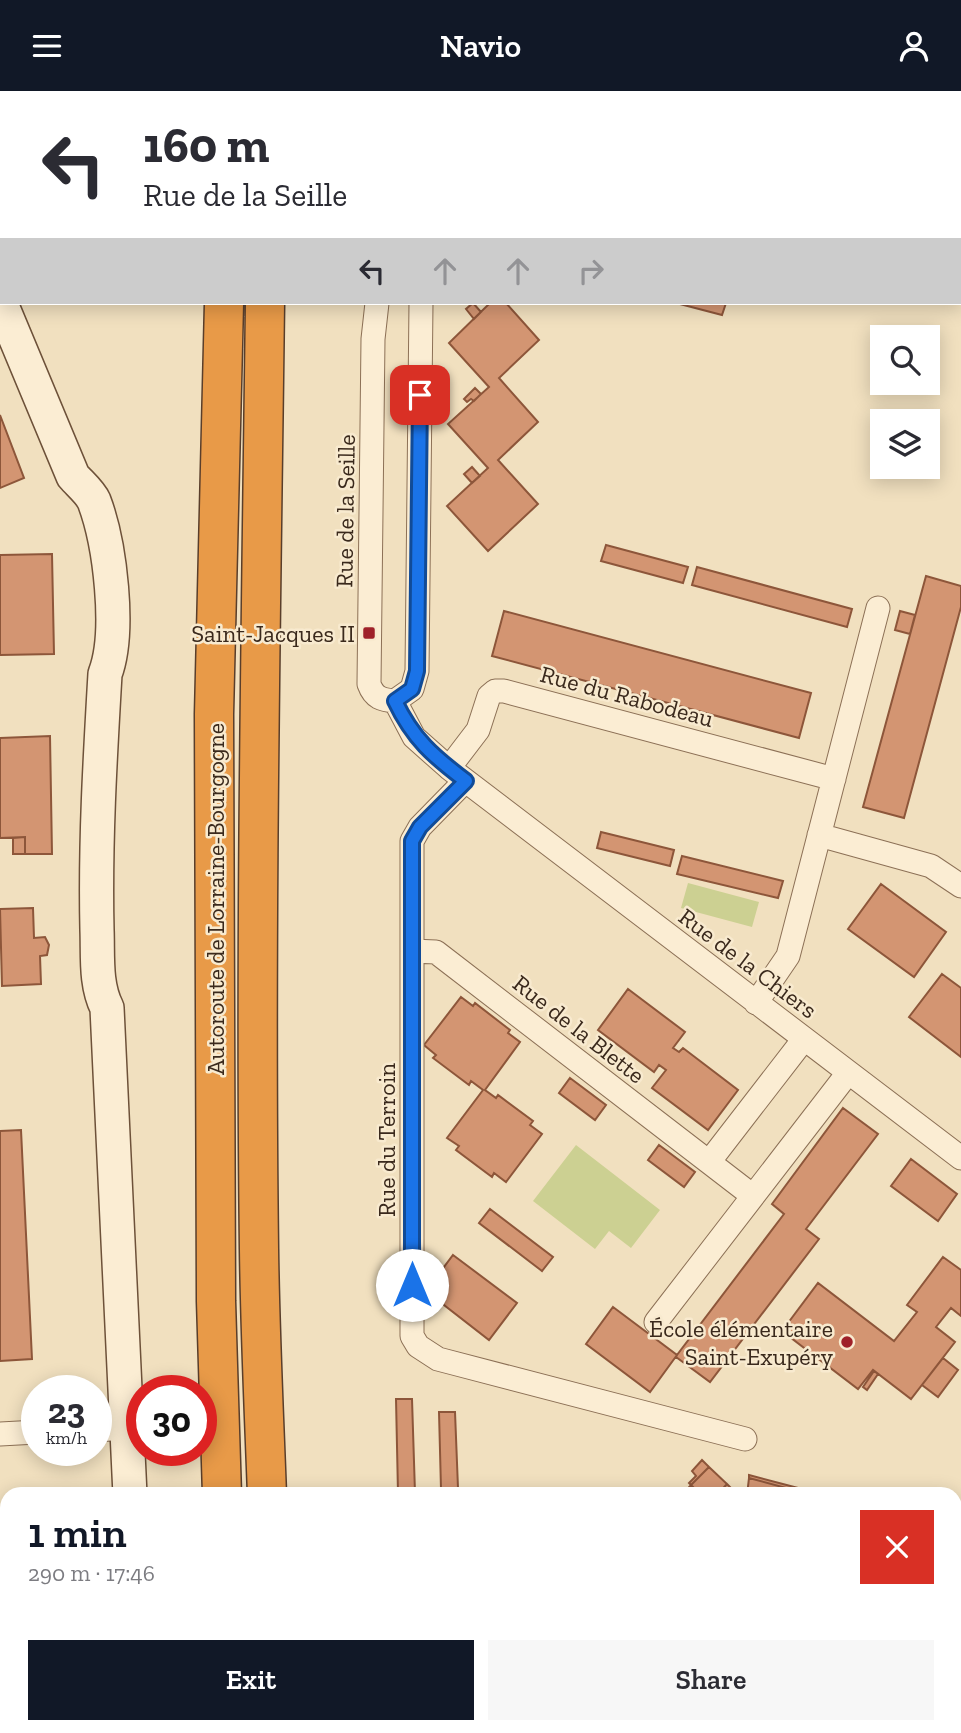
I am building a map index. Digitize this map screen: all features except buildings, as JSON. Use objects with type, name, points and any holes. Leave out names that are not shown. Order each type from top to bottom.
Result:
[{"type":"highway","name":"Autoroute de Lorraine-Bourgogne","points":[[222,1487],[216,1301],[214,713],[224,305]]},
{"type":"highway","name":"Autoroute de Lorraine-Bourgogne","points":[[265,305],[259,727],[258,1079],[259,1252],[267,1487]]},
{"type":"main road","points":[[1,306],[9,347],[73,476],[70,493],[93,583],[98,661],[105,674],[98,809],[99,992],[93,1008],[107,1375]]},
{"type":"main road","points":[[112,1438],[127,1487]]},
{"type":"main road","points":[[107,1487],[108,1466]]},
{"type":"street","name":"Rue de la Seille","points":[[377,305],[373,339],[369,684],[376,697],[395,701],[415,737],[457,775],[503,810]]},
{"type":"street","points":[[395,701],[412,689],[417,671],[419,305]]},
{"type":"street","points":[[757,1003],[788,956],[878,608]]},
{"type":"street","name":"Rue du Rabodeau","points":[[457,775],[478,730],[489,696],[495,691],[504,691],[834,779]]},
{"type":"street","name":"Rue du Terroin","points":[[457,775],[414,835],[412,1336],[426,1354],[438,1359],[745,1439]]},
{"type":"street","name":"Rue de la Chiers","points":[[503,810],[960,1156]]},
{"type":"street","points":[[819,835],[931,866],[961,886]]},
{"type":"street","name":"Rue de la Blette","points":[[412,951],[436,952],[753,1196]]},
{"type":"street","points":[[709,1162],[804,1038]]},
{"type":"street","points":[[656,1322],[848,1073]]},
{"type":"street","points":[[0,1434],[21,1433]]},
{"type":"green space","points":[[688,883],[759,902],[752,927],[681,908]]},
{"type":"green space","points":[[576,1145],[660,1210],[631,1248],[609,1231],[595,1249],[533,1201]]},
{"type":"place","name":"Saint-Jacques II","points":[[369,633]]},
{"type":"place","name":"École élémentaire Saint-Exupéry","points":[[847,1342]]},
{"type":"route","points":[[412,1285],[412,841],[420,827],[466,781],[425,749],[406,725],[395,701],[412,689],[417,671],[420,395]]}]
